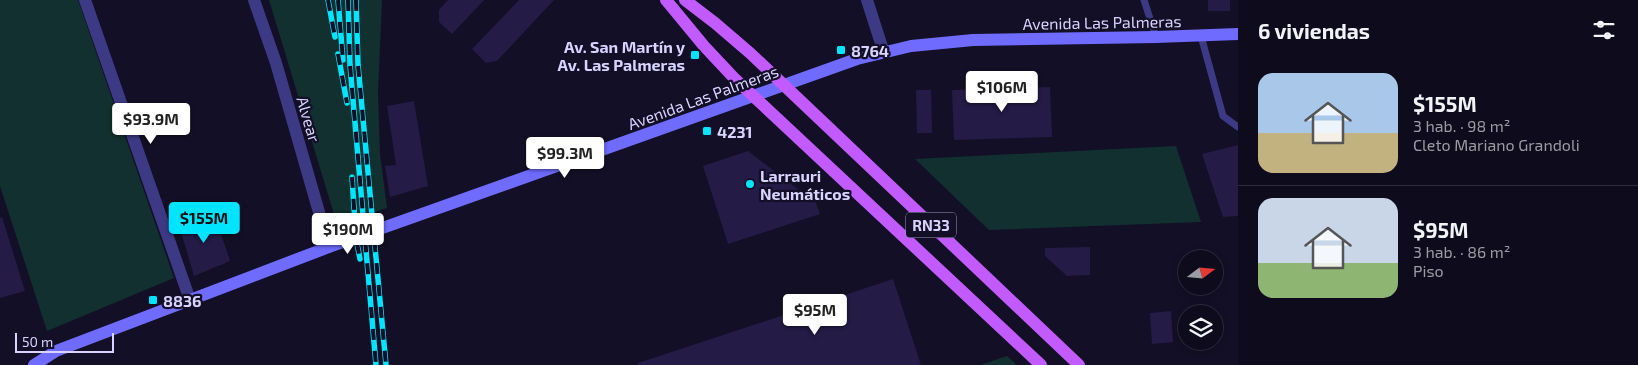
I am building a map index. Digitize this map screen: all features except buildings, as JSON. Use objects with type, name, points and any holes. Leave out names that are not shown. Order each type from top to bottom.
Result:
[{"type":"main road","name":"RN33","points":[[666,0],[704,46],[756,97],[1041,365]]},
{"type":"main road","name":"RN33","points":[[685,0],[715,23],[783,85],[1079,365]]},
{"type":"main road","name":"Avenida Las Palmeras","points":[[34,365],[56,351],[329,247],[756,97],[783,85],[845,63],[911,46],[973,40],[1238,34]]},
{"type":"street","points":[[85,0],[190,300]]},
{"type":"street","name":"Alvear","points":[[254,0],[276,63],[329,247]]},
{"type":"street","points":[[867,0],[884,53]]},
{"type":"lane","points":[[1144,0],[1156,37]]},
{"type":"lane","points":[[1201,36],[1223,116],[1238,127]]},
{"type":"green space","points":[[0,0],[78,0],[174,278],[47,331],[0,186]]},
{"type":"green space","points":[[269,0],[382,0],[378,93],[380,154],[387,208],[337,224]]},
{"type":"green space","points":[[1176,146],[1201,222],[989,230],[915,159]]},
{"type":"green space","points":[[1007,356],[1017,365],[980,365]]},
{"type":"railway","points":[[328,0],[335,37]]},
{"type":"railway","points":[[338,0],[343,60]]},
{"type":"railway","points":[[348,0],[350,65],[376,365]]},
{"type":"railway","points":[[356,0],[358,65],[386,365]]},
{"type":"railway","points":[[338,54],[347,103]]},
{"type":"railway","points":[[352,177],[356,238],[360,259]]},
{"type":"place","name":"8764","points":[[841,50]]},
{"type":"place","name":"Av. San Martín y Av. Las Palmeras","points":[[695,55]]},
{"type":"place","name":"4231","points":[[707,131]]},
{"type":"place","name":"Larrauri Neumáticos","points":[[750,184]]},
{"type":"place","name":"8836","points":[[153,300]]}]
